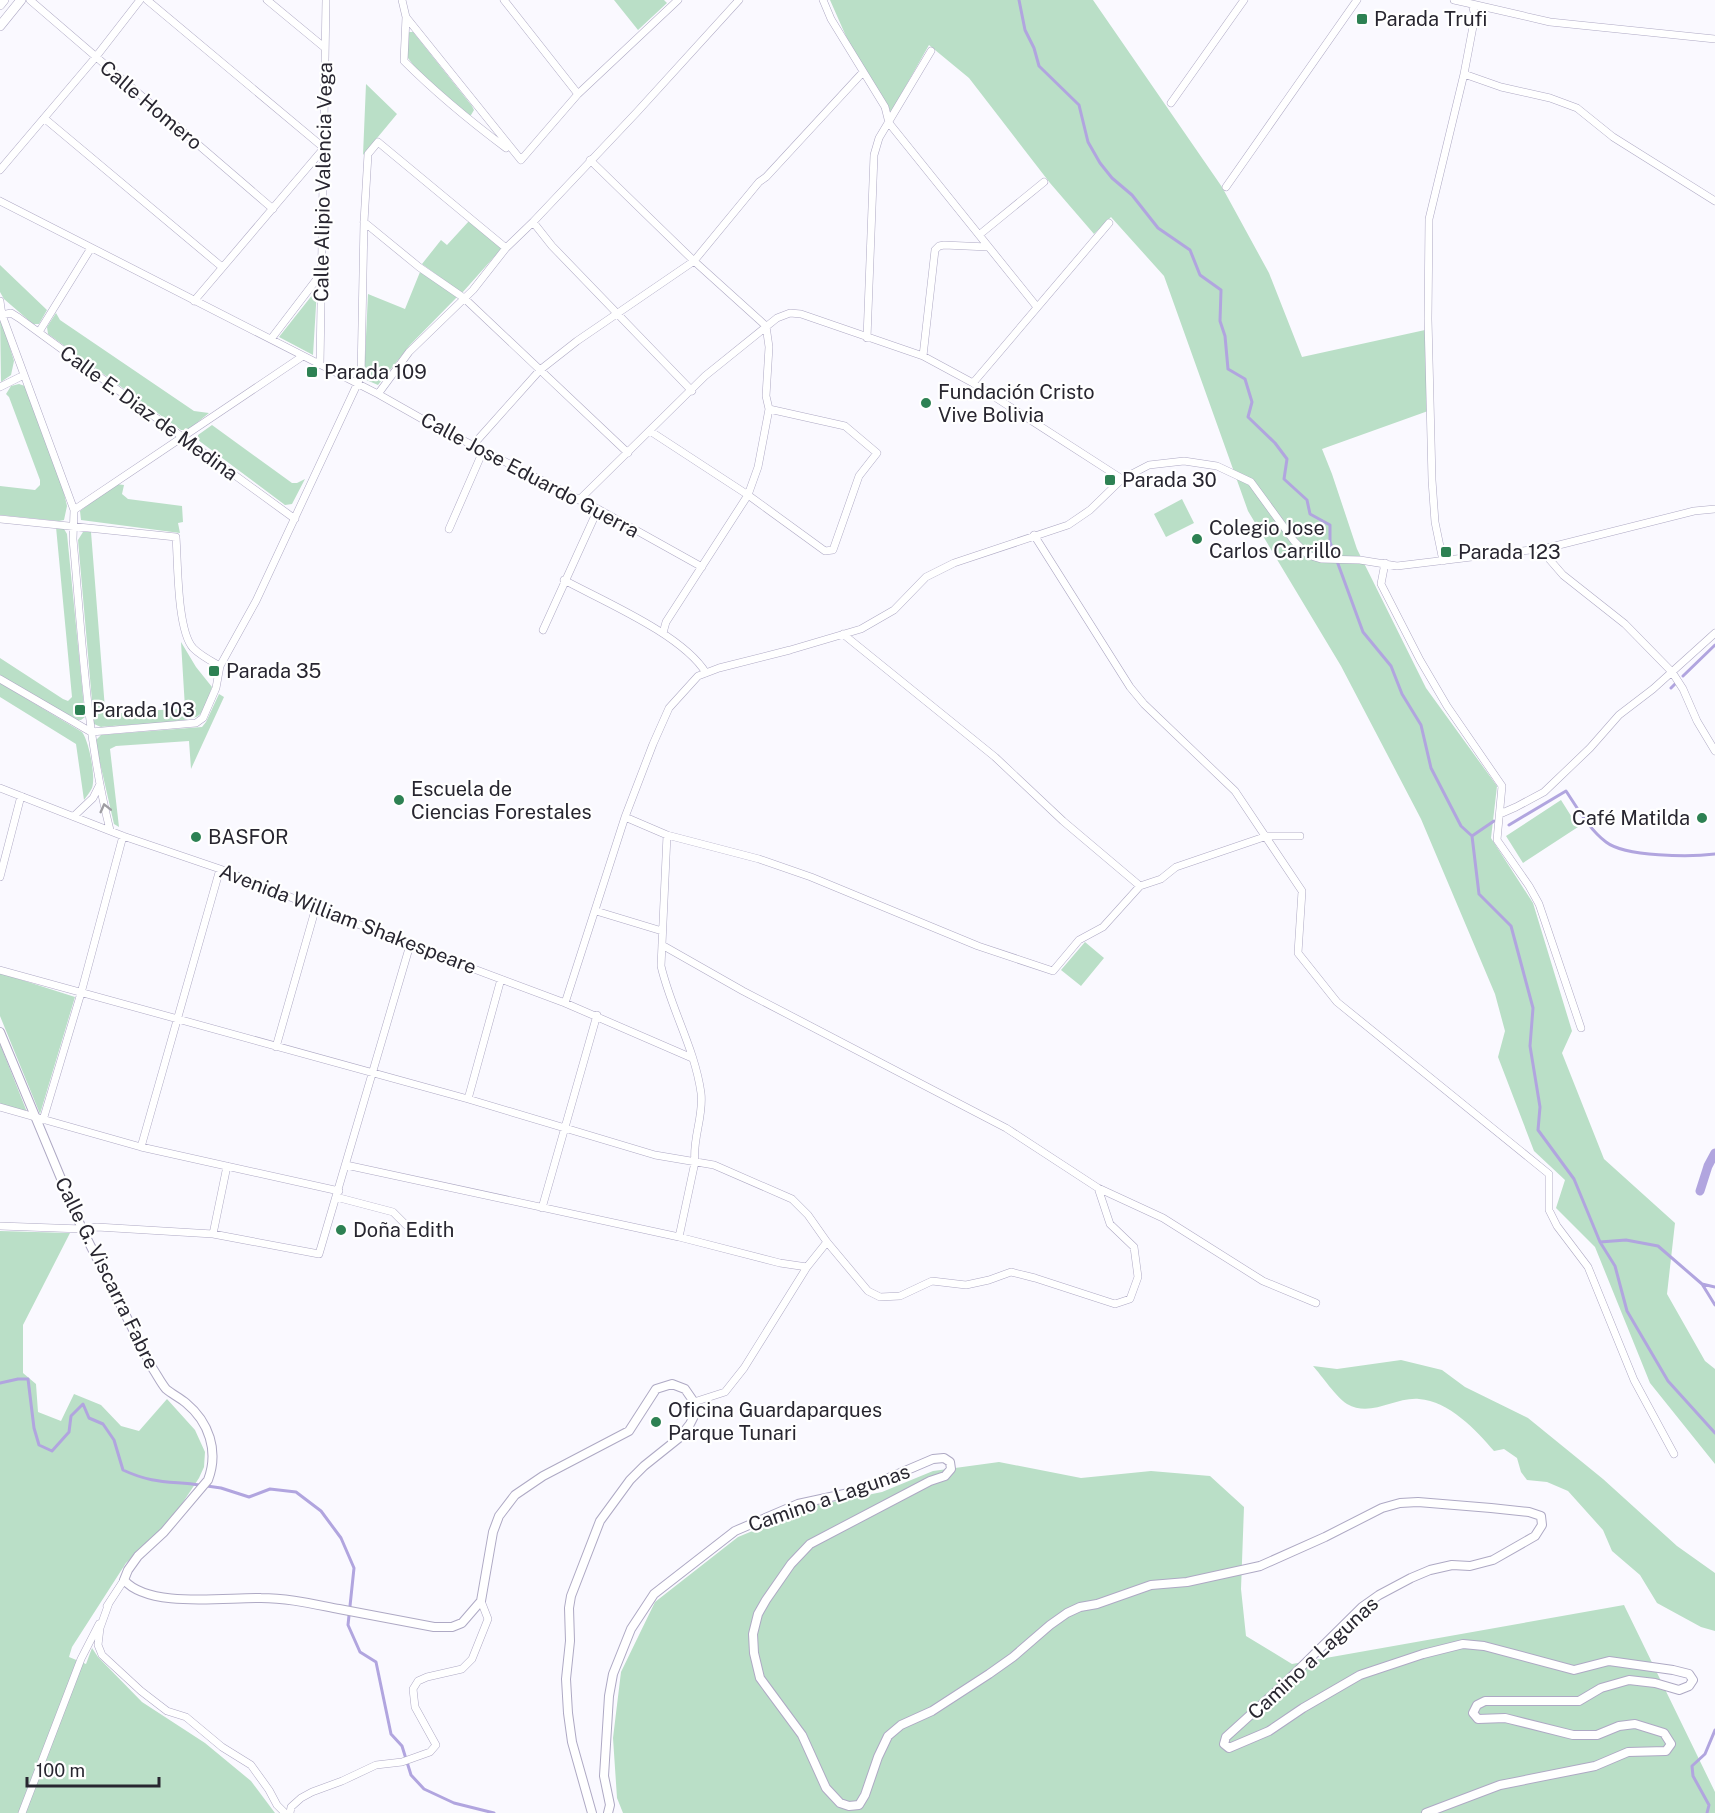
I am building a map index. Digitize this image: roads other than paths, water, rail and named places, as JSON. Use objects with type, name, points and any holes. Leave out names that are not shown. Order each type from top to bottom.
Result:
[{"type":"main road","points":[[0,5],[4,0]]},
{"type":"main road","points":[[0,26],[21,0]]},
{"type":"street","name":"Calle Homero","points":[[30,0],[273,209]]},
{"type":"street","points":[[0,170],[95,58],[140,0]]},
{"type":"street","points":[[147,0],[324,148],[195,301]]},
{"type":"street","points":[[267,0],[325,48]]},
{"type":"street","name":"Calle Alipio Valencia Vega","points":[[320,365],[326,0]]},
{"type":"street","points":[[402,0],[406,17],[405,61],[424,82],[521,160],[578,94],[674,1]]},
{"type":"street","points":[[504,0],[578,94]]},
{"type":"street","points":[[378,394],[409,352],[464,298],[506,248],[637,112],[739,0]]},
{"type":"street","points":[[823,0],[831,19],[885,107],[889,123],[1036,307]]},
{"type":"street","points":[[1171,103],[1244,0]]},
{"type":"street","points":[[1454,0],[1550,22],[1715,39]]},
{"type":"street","points":[[1226,187],[1355,1]]},
{"type":"street","points":[[1443,561],[1435,522],[1432,480],[1428,319],[1429,219],[1464,74],[1475,16],[1472,4]]},
{"type":"street","points":[[406,17],[513,153]]},
{"type":"street","points":[[867,338],[874,155],[879,138],[931,51]]},
{"type":"street","points":[[473,446],[540,370],[577,341],[694,261],[759,182],[863,72]]},
{"type":"street","points":[[1464,74],[1577,108],[1613,136],[1715,201]]},
{"type":"street","points":[[44,118],[222,267]]},
{"type":"street","points":[[0,679],[91,732],[200,721],[216,688],[220,666],[256,601],[361,376],[364,222],[368,154],[378,142],[506,248]]},
{"type":"street","points":[[590,160],[694,261],[766,326],[769,347],[766,396],[769,409],[758,467],[748,495],[666,622],[663,633]]},
{"type":"street","points":[[979,235],[1044,182]]},
{"type":"street","points":[[0,201],[320,365]]},
{"type":"street","points":[[364,222],[419,267],[464,298],[628,453]]},
{"type":"street","points":[[533,222],[552,246],[692,391]]},
{"type":"street","points":[[973,383],[1109,223]]},
{"type":"street","points":[[923,356],[935,250],[944,245],[988,247]]},
{"type":"street","points":[[39,332],[91,248]]},
{"type":"street","points":[[271,339],[323,271]]},
{"type":"street","points":[[0,302],[2,315],[74,510],[73,539],[91,732],[99,786],[110,830]]},
{"type":"street","name":"Calle E. Diaz de Medina","points":[[2,315],[11,313],[39,332],[181,438],[295,519]]},
{"type":"street","points":[[579,500],[705,376],[766,326],[790,313],[923,356],[973,383],[1122,479]]},
{"type":"street","points":[[74,510],[303,356]]},
{"type":"street","name":"Calle Jose Eduardo Guerra","points":[[320,365],[598,509],[702,567]]},
{"type":"street","points":[[0,387],[24,375]]},
{"type":"street","points":[[650,431],[748,495],[825,551],[833,550],[859,476],[877,453],[845,426],[769,409]]},
{"type":"street","points":[[448,529],[483,451]]},
{"type":"street","points":[[566,1003],[625,817],[669,708],[698,676],[861,629],[894,610],[926,578],[954,563],[1068,525],[1090,510],[1122,479],[1149,465],[1184,461],[1217,466],[1251,482],[1288,533],[1308,555],[1321,559],[1360,560],[1397,566],[1547,548],[1694,511],[1715,509]]},
{"type":"street","points":[[543,630],[598,509]]},
{"type":"street","points":[[0,519],[176,537],[182,619],[186,638],[193,648],[206,659],[220,666]]},
{"type":"street","points":[[1034,535],[1130,687],[1144,704],[1235,791],[1267,836],[1302,891],[1298,953],[1337,1002],[1549,1174],[1549,1210],[1557,1226],[1588,1267],[1634,1380],[1674,1454]]},
{"type":"street","points":[[1547,548],[1550,560],[1563,575],[1625,624],[1672,672],[1715,751]]},
{"type":"street","points":[[1385,563],[1381,584],[1420,660],[1447,706],[1502,786],[1497,840],[1539,904],[1581,1028]]},
{"type":"street","points":[[564,580],[663,633],[698,659],[706,673]]},
{"type":"street","points":[[1500,814],[1544,792],[1590,748],[1619,715],[1715,633]]},
{"type":"street","points":[[843,634],[994,758],[1063,821],[1140,886]]},
{"type":"street","points":[[74,816],[93,798],[99,786]]},
{"type":"street","name":"Avenida William Shakespeare","points":[[0,788],[123,836],[220,869],[410,945],[597,1015],[692,1058]]},
{"type":"street","points":[[0,877],[21,796]]},
{"type":"street","points":[[625,817],[667,835],[811,877],[978,946],[1053,971],[1079,940],[1103,927],[1140,886],[1161,879],[1176,867],[1267,836],[1300,836]]},
{"type":"street","points":[[667,835],[662,966],[665,983],[692,1058],[701,1095],[700,1117],[693,1150],[694,1162],[679,1237]]},
{"type":"street","points":[[39,1119],[81,993],[123,836]]},
{"type":"street","points":[[141,1148],[220,869]]},
{"type":"street","points":[[276,1047],[316,907]]},
{"type":"street","points":[[596,910],[662,931]]},
{"type":"street","points":[[0,1226],[82,1229],[97,1227],[213,1234],[319,1254],[410,945]]},
{"type":"street","points":[[662,945],[744,991],[1006,1128],[1098,1188],[1163,1218],[1263,1281],[1316,1303]]},
{"type":"street","points":[[0,970],[468,1100],[655,1155],[714,1166],[792,1199],[808,1215],[827,1242],[868,1291],[880,1297],[900,1296],[932,1281],[966,1285],[1011,1272],[1115,1304],[1130,1299],[1138,1277],[1134,1247],[1110,1224],[1098,1188]]},
{"type":"street","points":[[468,1100],[501,979]]},
{"type":"street","points":[[542,1208],[597,1015]]},
{"type":"street","name":"Calle G. Viscarra Fabre","points":[[0,1032],[39,1119],[82,1229],[153,1369],[167,1389],[199,1415],[207,1428],[213,1454],[212,1471],[201,1490],[164,1532],[138,1556],[123,1580]]},
{"type":"street","points":[[0,1107],[141,1148],[227,1166],[337,1194],[393,1212],[406,1225]]},
{"type":"street","points":[[346,1165],[679,1237],[780,1263],[807,1267]]},
{"type":"street","points":[[213,1234],[227,1166]]},
{"type":"street","points":[[694,1402],[726,1392],[744,1368],[807,1267],[827,1242]]},
{"type":"street","points":[[22,1813],[81,1659],[123,1580],[130,1587],[163,1597],[213,1601],[260,1597],[289,1599],[434,1627],[452,1627],[462,1623],[481,1601],[493,1532],[500,1516],[515,1495],[543,1476],[621,1437],[628,1431],[656,1389],[664,1385],[679,1386],[685,1389],[694,1402],[694,1416],[684,1433],[630,1480],[600,1521],[571,1596],[566,1679],[568,1713],[572,1742],[592,1813]]},
{"type":"street","name":"Camino a Lagunas","points":[[608,1813],[610,1805],[604,1776],[612,1674],[632,1629],[654,1594],[735,1531],[798,1504],[858,1491],[933,1459],[944,1458],[950,1462],[951,1469],[945,1476],[930,1481],[810,1544],[791,1564],[758,1614],[753,1635],[754,1653],[760,1678],[802,1736],[826,1788],[840,1803],[849,1806],[859,1805],[866,1795],[878,1757],[888,1736],[901,1725],[932,1711],[1013,1657],[1067,1613],[1080,1607],[1097,1604],[1151,1585],[1187,1582],[1260,1566],[1383,1508],[1400,1503],[1418,1502],[1500,1509],[1529,1512],[1541,1516],[1542,1525],[1535,1536],[1500,1556],[1470,1566],[1452,1565],[1430,1570],[1400,1584],[1362,1607],[1280,1688],[1226,1737],[1224,1744],[1229,1748],[1236,1746],[1269,1731],[1360,1675],[1462,1644],[1484,1646],[1574,1670],[1609,1661],[1673,1670],[1689,1674],[1693,1680],[1689,1686],[1678,1690],[1655,1683],[1629,1680],[1601,1688],[1579,1701],[1485,1701],[1477,1705],[1473,1713],[1478,1719],[1505,1718],[1573,1735],[1597,1735],[1619,1726],[1635,1724],[1664,1732],[1671,1743],[1666,1751],[1628,1752],[1595,1767],[1500,1785],[1426,1813]]},
{"type":"street","points":[[290,1813],[291,1807],[301,1798],[376,1765],[402,1762],[430,1752],[436,1745],[415,1707],[413,1689],[418,1681],[462,1669],[472,1659],[488,1619],[481,1601]]},
{"type":"street","points":[[109,1604],[100,1628],[98,1645],[102,1654],[141,1691],[167,1711],[186,1717],[222,1747],[251,1765],[269,1790],[277,1806],[285,1813]]},
{"type":"waterway","points":[[1019,0],[1025,30],[1034,48],[1039,66],[1079,105],[1088,142],[1100,163],[1112,178],[1132,195],[1158,228],[1190,250],[1200,275],[1221,290],[1220,321],[1225,336],[1228,369],[1245,379],[1252,402],[1248,417],[1275,443],[1287,459],[1284,479],[1307,500],[1310,514],[1330,525],[1330,542],[1363,632],[1391,666],[1402,694],[1421,725],[1431,768],[1461,826],[1472,836],[1479,894],[1511,926],[1533,1008],[1530,1046],[1540,1107],[1538,1130],[1574,1179],[1600,1242],[1615,1266],[1627,1311],[1668,1381],[1715,1433]]},
{"type":"waterway","points":[[1683,676],[1715,645]]},
{"type":"waterway","points":[[1671,688],[1676,683]]},
{"type":"waterway","points":[[1509,825],[1566,791],[1594,831],[1615,847],[1659,855],[1715,854]]},
{"type":"waterway","points":[[1472,836],[1494,821]]},
{"type":"waterway","points":[[1700,1191],[1715,1153]]},
{"type":"waterway","points":[[1600,1242],[1626,1240],[1658,1246],[1702,1284],[1715,1305]]},
{"type":"waterway","points":[[1702,1284],[1715,1287]]},
{"type":"waterway","points":[[0,1383],[28,1379],[34,1428],[39,1445],[52,1451],[69,1432],[71,1416],[83,1404],[89,1418],[103,1424],[114,1440],[123,1470],[152,1480],[200,1485]]},
{"type":"waterway","points":[[207,1486],[249,1497],[270,1489],[296,1492],[321,1511],[341,1538],[354,1568],[348,1625],[360,1652],[376,1662],[391,1734],[402,1746],[411,1775],[424,1789],[454,1803],[494,1813]]},
{"type":"waterway","points":[[1707,1813],[1709,1805],[1693,1776],[1692,1766],[1705,1754],[1715,1730]]},
{"type":"place","name":"Parada Trufi","points":[[1362,19]]},
{"type":"place","name":"Parada 109","points":[[312,372]]},
{"type":"place","name":"Fundación Cristo Vive Bolivia","points":[[926,403]]},
{"type":"place","name":"Parada 30","points":[[1110,480]]},
{"type":"place","name":"Colegio Jose Carlos Carrillo","points":[[1197,539]]},
{"type":"place","name":"Parada 123","points":[[1446,552]]},
{"type":"place","name":"Parada 35","points":[[214,671]]},
{"type":"place","name":"Parada 103","points":[[80,710]]},
{"type":"place","name":"Escuela de Ciencias Forestales","points":[[399,800]]},
{"type":"place","name":"Café Matilda","points":[[1702,818]]},
{"type":"place","name":"BASFOR","points":[[196,837]]},
{"type":"place","name":"Doña Edith","points":[[341,1230]]},
{"type":"place","name":"Oficina Guardaparques Parque Tunari","points":[[656,1422]]}]
